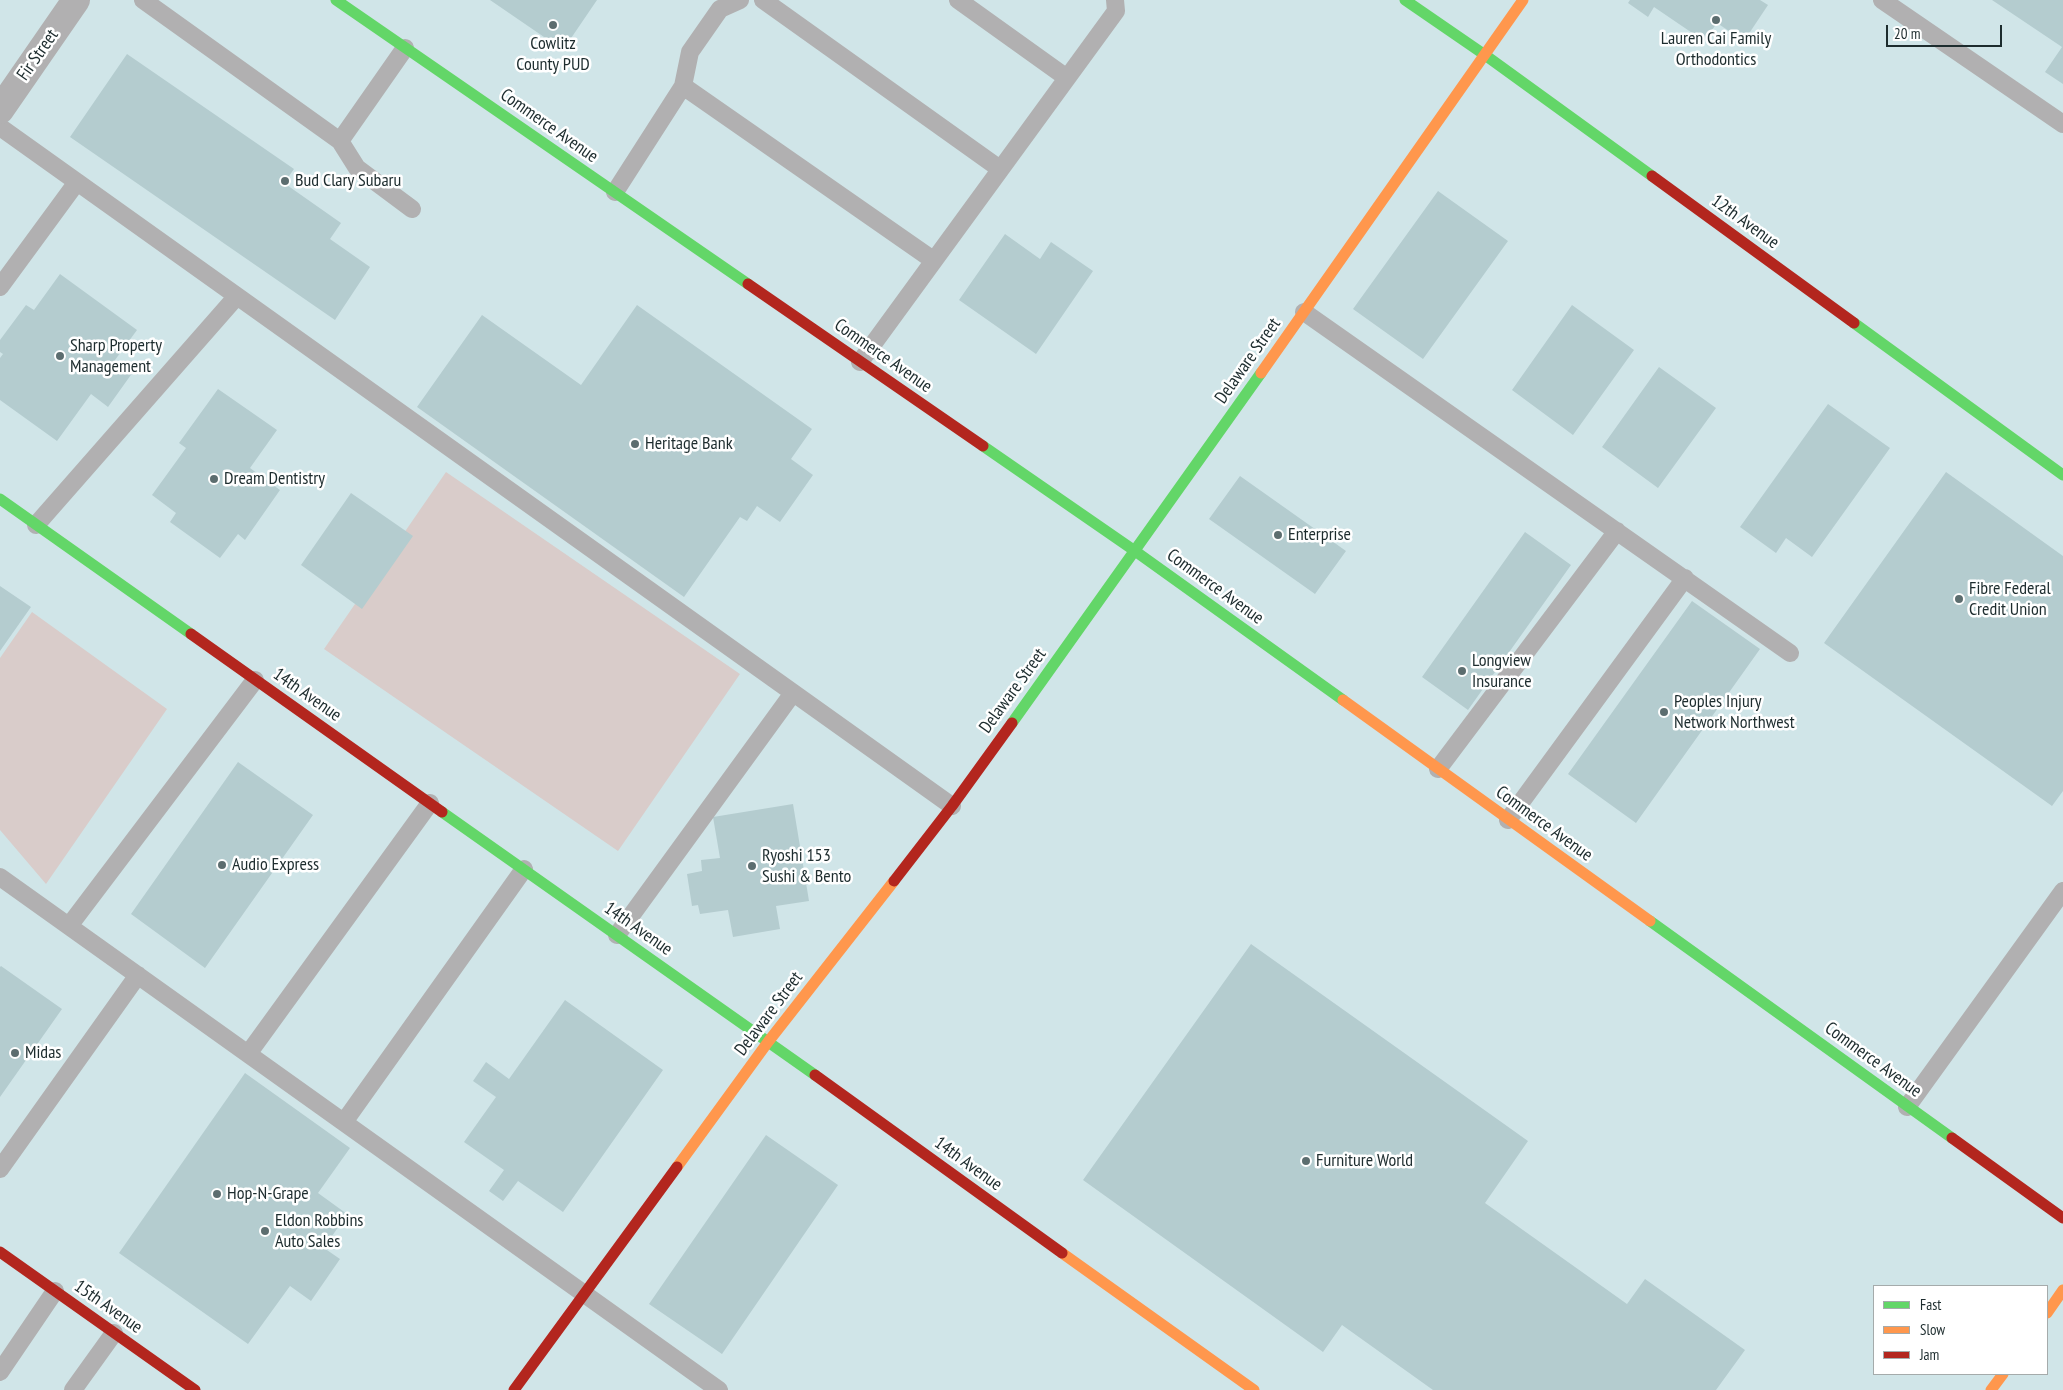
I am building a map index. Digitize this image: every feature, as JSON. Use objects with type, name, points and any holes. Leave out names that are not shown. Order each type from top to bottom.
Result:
[{"type":"street","name":"Fir Street","points":[[0,110],[76,0]]},
{"type":"street","name":"Commerce Avenue","points":[[336,0],[1135,551],[2063,1218]]},
{"type":"street","name":"12th Avenue","points":[[1405,0],[1485,55],[2063,475]]},
{"type":"street","name":"Delaware Street","points":[[514,1390],[768,1042],[952,806],[1135,551],[1523,0]]},
{"type":"street","name":"14th Avenue","points":[[0,500],[768,1042],[1254,1390]]},
{"type":"street","name":"15th Avenue","points":[[0,1252],[196,1390]]},
{"type":"street","points":[[2048,1312],[2063,1290]]},
{"type":"street","points":[[1991,1390],[2002,1375]]},
{"type":"lane","points":[[142,0],[340,141],[357,168],[412,209]]},
{"type":"lane","points":[[615,192],[683,86],[690,52],[720,9],[740,0]]},
{"type":"lane","points":[[763,0],[1000,169]]},
{"type":"lane","points":[[958,0],[1067,78]]},
{"type":"lane","points":[[860,362],[1116,11],[1115,0]]},
{"type":"lane","points":[[1882,0],[2063,124]]},
{"type":"lane","points":[[340,141],[405,48]]},
{"type":"lane","points":[[683,86],[933,260]]},
{"type":"lane","points":[[0,127],[952,806]]},
{"type":"lane","points":[[0,287],[76,182]]},
{"type":"lane","points":[[36,525],[237,296]]},
{"type":"lane","points":[[1304,312],[1790,653]]},
{"type":"lane","points":[[1438,769],[1617,531]]},
{"type":"lane","points":[[1508,820],[1685,578]]},
{"type":"lane","points":[[69,926],[255,680]]},
{"type":"lane","points":[[617,935],[793,693]]},
{"type":"lane","points":[[248,1054],[430,803]]},
{"type":"lane","points":[[344,1122],[524,870]]},
{"type":"lane","points":[[0,877],[719,1390]]},
{"type":"lane","points":[[1907,1107],[2063,891]]},
{"type":"lane","points":[[0,1169],[138,975]]},
{"type":"lane","points":[[0,1372],[55,1291]]},
{"type":"lane","points":[[73,1390],[114,1333]]},
{"type":"shaded area","points":[[446,472],[740,674],[618,851],[324,649]]},
{"type":"shaded area","points":[[32,612],[167,709],[46,884],[0,830],[0,658]]},
{"type":"building","name":"Cowlitz County PUD","points":[[490,0],[597,0],[563,50]]},
{"type":"building","name":"Lauren Cai Family Orthodontics","points":[[1630,0],[1760,0],[1768,5],[1744,41],[1717,23],[1704,41],[1654,7],[1648,17],[1628,3]]},
{"type":"building","points":[[1992,0],[2063,0],[2063,84],[2045,72],[2062,47]]},
{"type":"building","points":[[127,54],[294,169],[284,183],[341,223],[330,239],[370,267],[335,320],[70,137]]},
{"type":"building","points":[[1438,191],[1508,241],[1423,359],[1353,309]]},
{"type":"building","points":[[1005,234],[1040,259],[1051,242],[1093,271],[1036,354],[959,300]]},
{"type":"building","name":"Sharp Property Management","points":[[60,274],[137,330],[115,360],[133,372],[108,407],[91,394],[57,441],[0,400],[0,358],[3,354],[0,352],[0,340],[26,305],[34,310]]},
{"type":"building","name":"Heritage Bank","points":[[637,305],[812,429],[791,459],[813,475],[780,522],[757,506],[747,521],[740,517],[684,597],[417,407],[482,315],[581,385]]},
{"type":"building","points":[[1572,305],[1634,350],[1573,435],[1512,390]]},
{"type":"building","points":[[1659,367],[1716,408],[1658,488],[1602,447]]},
{"type":"building","name":"Dream Dentistry","points":[[218,389],[277,430],[250,468],[280,490],[245,540],[238,534],[220,558],[170,522],[176,513],[152,495],[186,448],[179,443]]},
{"type":"building","points":[[1828,404],[1890,448],[1812,557],[1786,538],[1776,553],[1740,527]]},
{"type":"building","name":"Fibre Federal Credit Union","points":[[1946,472],[2063,556],[2063,791],[2052,806],[1824,643]]},
{"type":"building","name":"Enterprise","points":[[1240,476],[1346,551],[1315,594],[1209,519]]},
{"type":"building","points":[[351,493],[413,536],[362,609],[301,565]]},
{"type":"building","points":[[1525,532],[1571,565],[1468,710],[1422,677]]},
{"type":"building","points":[[0,586],[31,607],[0,651]]},
{"type":"building","name":"Peoples Injury Network Northwest","points":[[1692,601],[1760,649],[1636,823],[1568,774]]},
{"type":"building","name":"Audio Express","points":[[238,762],[313,815],[205,968],[131,914]]},
{"type":"building","name":"Ryoshi 153 Sushi & Bento","points":[[793,804],[809,901],[776,906],[780,929],[733,937],[728,910],[700,914],[698,905],[692,906],[687,874],[702,871],[701,860],[720,858],[713,817]]},
{"type":"building","name":"Furniture World","points":[[1251,944],[1528,1141],[1485,1203],[1627,1304],[1645,1279],[1745,1350],[1716,1390],[1433,1390],[1342,1325],[1323,1352],[1083,1180]]},
{"type":"building","name":"Midas","points":[[0,967],[62,1009],[0,1097]]},
{"type":"building","points":[[565,1000],[663,1070],[563,1212],[518,1181],[503,1201],[489,1191],[504,1170],[464,1142],[496,1097],[473,1081],[486,1062],[509,1079]]},
{"type":"building","points":[[245,1073],[350,1148],[318,1193],[347,1214],[324,1248],[340,1259],[311,1301],[290,1286],[248,1344],[119,1253]]},
{"type":"building","points":[[766,1135],[838,1185],[722,1354],[649,1304]]},
{"type":"traffic: fast","points":[[336,0],[748,284]]},
{"type":"traffic: fast","points":[[1405,0],[1485,55],[1652,176]]},
{"type":"traffic: fast","points":[[1854,323],[2063,475]]},
{"type":"traffic: fast","points":[[1012,723],[1261,373]]},
{"type":"traffic: fast","points":[[983,446],[1135,551],[1343,700]]},
{"type":"traffic: fast","points":[[0,499],[191,634]]},
{"type":"traffic: fast","points":[[442,812],[815,1075]]},
{"type":"traffic: fast","points":[[1650,921],[1952,1138]]},
{"type":"traffic: slow","points":[[1261,373],[1523,0]]},
{"type":"traffic: slow","points":[[1343,700],[1650,921]]},
{"type":"traffic: slow","points":[[677,1167],[768,1042],[894,881]]},
{"type":"traffic: slow","points":[[1062,1253],[1254,1390]]},
{"type":"traffic: slow","points":[[2048,1312],[2063,1290]]},
{"type":"traffic: slow","points":[[1991,1390],[2002,1375]]},
{"type":"traffic: jam","points":[[1652,176],[1854,323]]},
{"type":"traffic: jam","points":[[748,284],[983,446]]},
{"type":"traffic: jam","points":[[191,634],[442,812]]},
{"type":"traffic: jam","points":[[894,881],[952,806],[1012,723]]},
{"type":"traffic: jam","points":[[815,1075],[1062,1253]]},
{"type":"traffic: jam","points":[[1952,1138],[2063,1218]]},
{"type":"traffic: jam","points":[[514,1390],[677,1167]]},
{"type":"traffic: jam","points":[[0,1252],[195,1390]]},
{"type":"place","name":"Lauren Cai Family Orthodontics","points":[[1716,20]]},
{"type":"place","name":"Cowlitz County PUD","points":[[553,25]]},
{"type":"place","name":"Bud Clary Subaru","points":[[285,181]]},
{"type":"place","name":"Sharp Property Management","points":[[60,356]]},
{"type":"place","name":"Heritage Bank","points":[[635,444]]},
{"type":"place","name":"Dream Dentistry","points":[[214,479]]},
{"type":"place","name":"Enterprise","points":[[1278,535]]},
{"type":"place","name":"Fibre Federal Credit Union","points":[[1959,599]]},
{"type":"place","name":"Longview Insurance","points":[[1462,671]]},
{"type":"place","name":"Peoples Injury Network Northwest","points":[[1664,712]]},
{"type":"place","name":"Audio Express","points":[[222,865]]},
{"type":"place","name":"Ryoshi 153 Sushi & Bento","points":[[752,866]]},
{"type":"place","name":"Midas","points":[[15,1053]]},
{"type":"place","name":"Furniture World","points":[[1306,1161]]},
{"type":"place","name":"Hop-N-Grape","points":[[217,1194]]},
{"type":"place","name":"Eldon Robbins Auto Sales","points":[[265,1231]]}]
